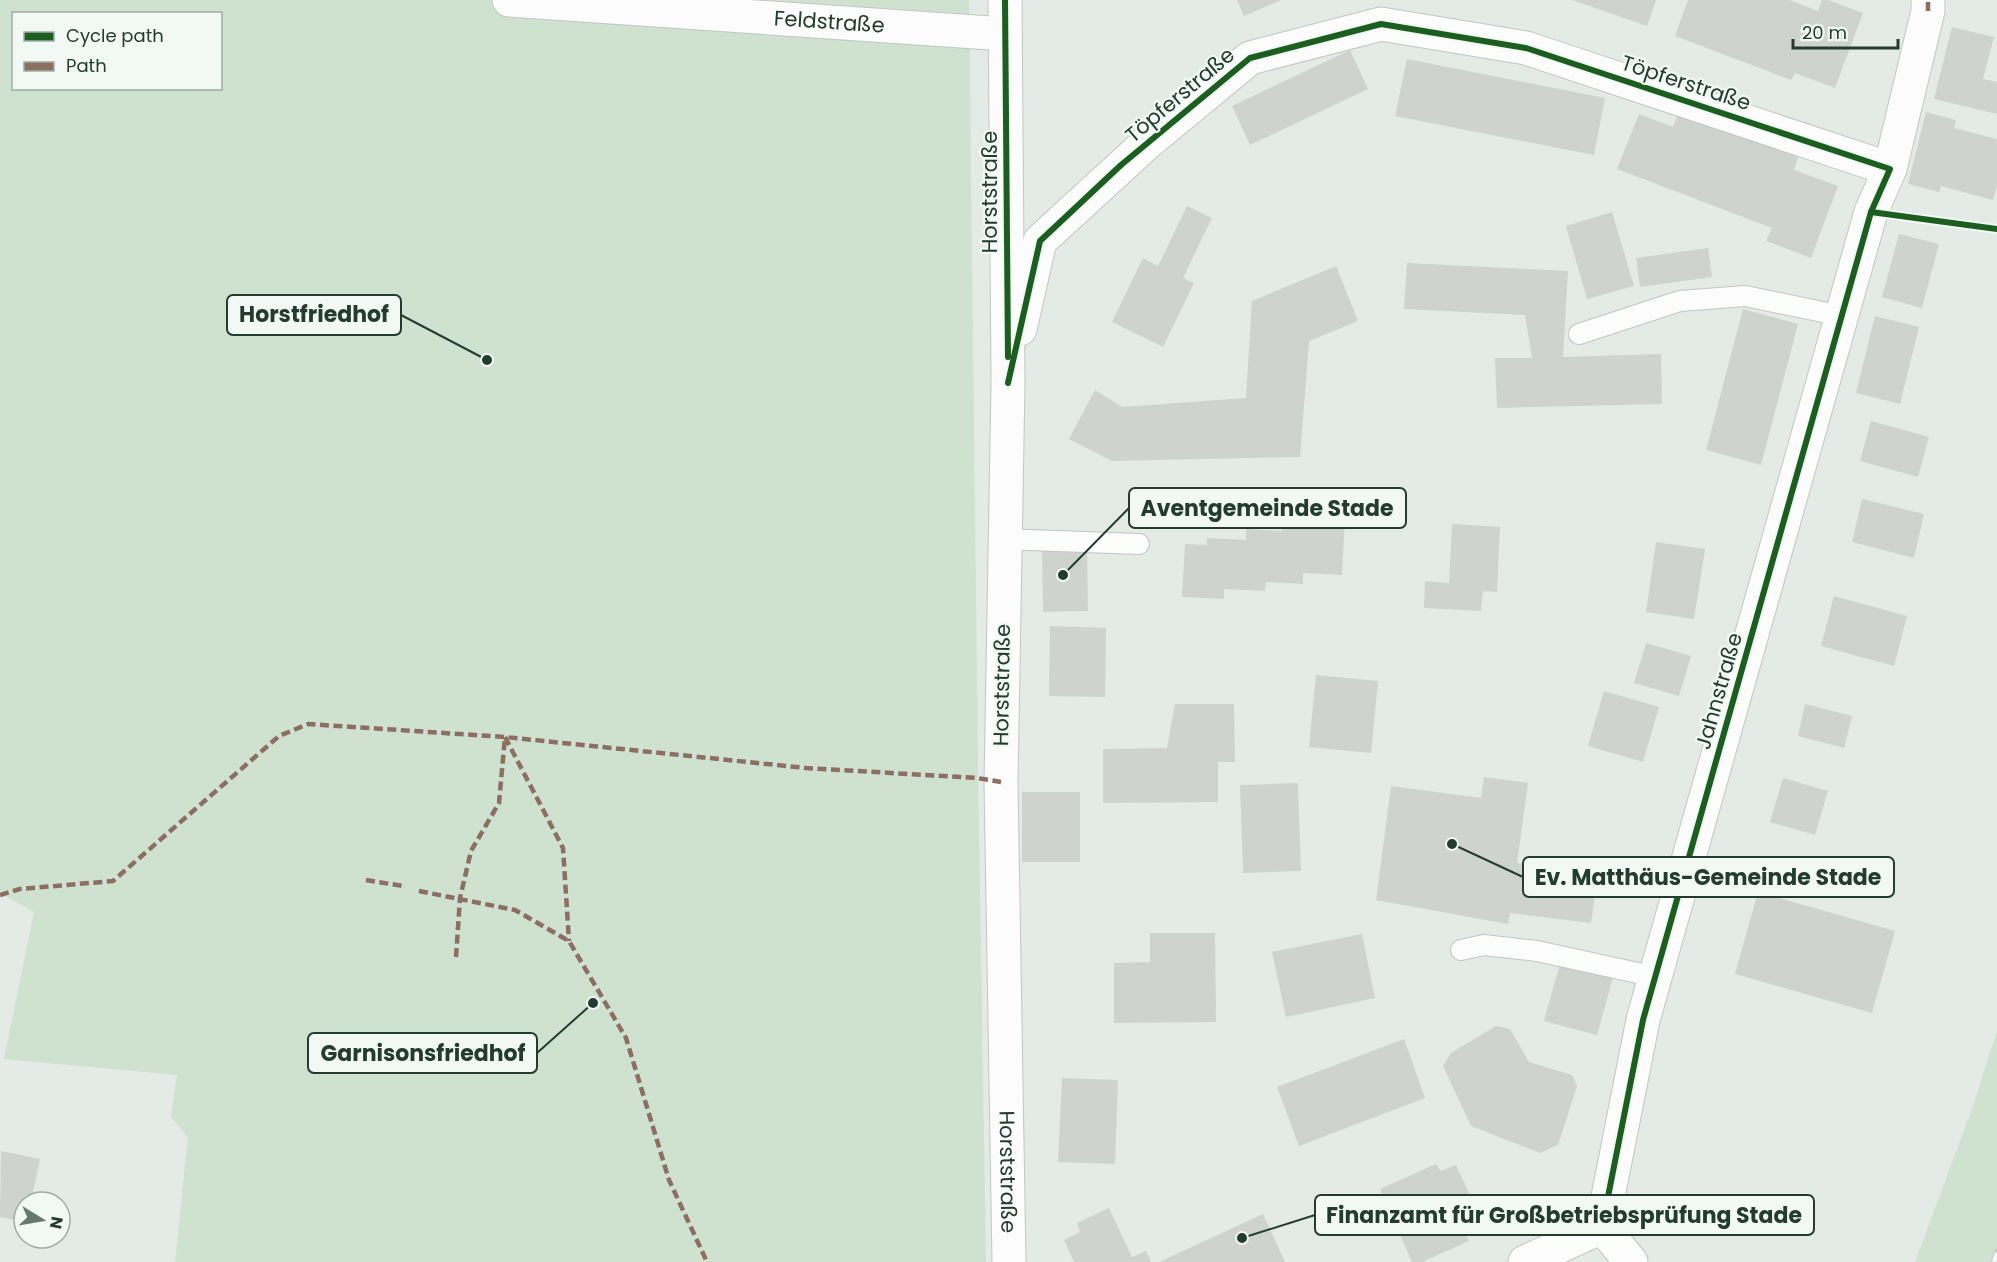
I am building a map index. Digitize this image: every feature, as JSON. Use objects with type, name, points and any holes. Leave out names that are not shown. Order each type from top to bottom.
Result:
[{"type":"street","name":"Feldstraße","points":[[509,0],[1005,34]]},
{"type":"street","name":"Horststraße","points":[[1005,0],[1008,383],[1001,782],[1009,1262]]},
{"type":"street","name":"Jahnstraße","points":[[1602,1227],[1643,1020],[1872,212],[1890,169],[1928,6]]},
{"type":"street","name":"Töpferstraße","points":[[1008,383],[1040,241],[1130,158],[1250,58],[1381,24],[1526,48],[1890,169]]},
{"type":"street","points":[[1525,1262],[1602,1227],[1631,1262]]},
{"type":"lane","points":[[1579,334],[1680,301],[1744,296],[1842,316]]},
{"type":"lane","points":[[1004,539],[1139,544]]},
{"type":"lane","points":[[1461,950],[1484,945],[1537,951],[1656,977]]},
{"type":"green space","points":[[0,0],[969,0],[986,1262],[175,1262],[188,1137],[171,1117],[177,1075],[4,1059],[34,912],[0,893]]},
{"type":"green space","points":[[1997,1031],[1997,1262],[1915,1262],[1972,1109]]},
{"type":"building","points":[[1237,0],[1281,0],[1244,16]]},
{"type":"building","points":[[1572,0],[1656,0],[1647,26]]},
{"type":"building","points":[[1688,0],[1790,0],[1818,11],[1822,0],[1828,0],[1863,13],[1835,88],[1795,73],[1791,80],[1675,36]]},
{"type":"building","points":[[1952,27],[1994,37],[1983,79],[1997,82],[1997,114],[1934,99]]},
{"type":"building","points":[[1350,50],[1368,89],[1250,145],[1232,106]]},
{"type":"building","points":[[1407,59],[1605,98],[1594,155],[1395,116]]},
{"type":"building","points":[[1679,112],[1798,157],[1794,170],[1838,186],[1811,258],[1766,241],[1772,228],[1617,169],[1639,114],[1673,127]]},
{"type":"building","points":[[1926,112],[1956,120],[1954,128],[1997,139],[1997,186],[1993,200],[1941,186],[1939,192],[1908,184]]},
{"type":"building","points":[[1187,206],[1212,218],[1183,278],[1194,283],[1163,347],[1112,322],[1143,258],[1158,266]]},
{"type":"building","points":[[1612,212],[1634,286],[1587,299],[1566,226]]},
{"type":"building","points":[[1899,234],[1939,244],[1922,308],[1882,297]]},
{"type":"building","points":[[1708,248],[1712,277],[1640,287],[1636,258]]},
{"type":"building","points":[[1407,263],[1568,271],[1563,357],[1661,354],[1662,404],[1497,408],[1495,358],[1532,358],[1525,315],[1404,309]]},
{"type":"building","points":[[1336,266],[1358,321],[1309,341],[1300,457],[1112,461],[1069,439],[1095,390],[1122,407],[1246,398],[1252,301]]},
{"type":"building","points":[[1743,309],[1798,324],[1761,465],[1706,450]]},
{"type":"building","points":[[1875,316],[1919,327],[1900,404],[1856,393]]},
{"type":"building","points":[[1871,421],[1929,437],[1918,477],[1860,461]]},
{"type":"building","points":[[1862,499],[1924,514],[1914,558],[1852,542]]},
{"type":"building","points":[[1324,514],[1345,516],[1342,575],[1303,573],[1303,584],[1266,582],[1265,591],[1224,589],[1224,599],[1182,597],[1185,544],[1207,545],[1207,538],[1246,540],[1246,529],[1282,531],[1283,523],[1324,525]]},
{"type":"building","points":[[1452,524],[1500,527],[1497,592],[1483,591],[1481,611],[1424,608],[1425,581],[1449,583]]},
{"type":"building","points":[[1656,542],[1705,549],[1694,619],[1646,612]]},
{"type":"building","points":[[1087,548],[1088,611],[1043,612],[1042,549]]},
{"type":"building","points":[[1834,596],[1907,616],[1894,666],[1821,646]]},
{"type":"building","points":[[1050,626],[1106,628],[1105,697],[1049,696]]},
{"type":"building","points":[[1646,643],[1691,656],[1679,696],[1634,683]]},
{"type":"building","points":[[1316,675],[1378,681],[1371,753],[1309,747]]},
{"type":"building","points":[[1604,691],[1659,707],[1643,762],[1588,746]]},
{"type":"building","points":[[1175,704],[1234,704],[1235,762],[1218,762],[1218,802],[1103,803],[1103,749],[1167,748]]},
{"type":"building","points":[[1805,704],[1852,716],[1844,748],[1798,736]]},
{"type":"building","points":[[1484,777],[1528,783],[1517,863],[1598,874],[1591,923],[1510,913],[1508,924],[1376,900],[1391,786],[1481,798]]},
{"type":"building","points":[[1783,778],[1828,791],[1815,835],[1770,822]]},
{"type":"building","points":[[1298,783],[1301,871],[1243,873],[1240,785]]},
{"type":"building","points":[[1022,792],[1080,792],[1080,862],[1022,862]]},
{"type":"building","points":[[1758,892],[1895,931],[1872,1013],[1735,974]]},
{"type":"building","points":[[1150,933],[1215,933],[1216,1022],[1114,1023],[1114,963],[1150,962]]},
{"type":"building","points":[[1362,934],[1375,998],[1286,1017],[1272,952]]},
{"type":"building","points":[[1562,956],[1615,970],[1597,1035],[1544,1021]]},
{"type":"building","points":[[1496,1026],[1510,1029],[1529,1062],[1572,1075],[1577,1086],[1558,1145],[1540,1153],[1471,1126],[1443,1066],[1451,1053]]},
{"type":"building","points":[[1404,1039],[1425,1098],[1299,1146],[1277,1087]]},
{"type":"building","points":[[1062,1078],[1118,1080],[1115,1164],[1058,1162]]},
{"type":"building","points":[[1,1151],[40,1159],[34,1190],[12,1190],[12,1220],[0,1217]]},
{"type":"building","points":[[1436,1164],[1441,1171],[1456,1165],[1482,1221],[1463,1229],[1469,1241],[1422,1262],[1412,1262],[1380,1189]]},
{"type":"building","points":[[1109,1208],[1132,1257],[1146,1251],[1151,1262],[1074,1262],[1064,1240],[1080,1232],[1077,1223]]},
{"type":"building","points":[[1263,1214],[1285,1262],[1159,1262]]},
{"type":"railway","points":[[1994,1262],[1997,1253]]},
{"type":"marked path","points":[[1928,0],[1928,11]]},
{"type":"marked path","points":[[0,895],[20,889],[113,881],[279,736],[308,724],[505,737],[806,768],[977,778],[1001,782]]},
{"type":"marked path","points":[[505,737],[563,848],[569,941]]},
{"type":"marked path","points":[[456,957],[460,898],[471,851],[499,803],[505,737]]},
{"type":"marked path","points":[[366,880],[403,886]]},
{"type":"marked path","points":[[419,891],[515,910],[569,941],[626,1038],[669,1180],[707,1262]]},
{"type":"cycle path","points":[[1005,0],[1008,357]]},
{"type":"cycle path","points":[[1008,383],[1040,241],[1121,165],[1250,58],[1381,24],[1526,48],[1890,169],[1871,212],[1643,1020],[1602,1227]]},
{"type":"cycle path","points":[[1871,212],[1997,229]]},
{"type":"place","name":"Horstfriedhof","points":[[487,360]]},
{"type":"place","name":"Aventgemeinde Stade","points":[[1063,575]]},
{"type":"place","name":"Ev. Matthäus-Gemeinde Stade","points":[[1452,844]]},
{"type":"place","name":"Garnisonsfriedhof","points":[[593,1003]]},
{"type":"place","name":"Finanzamt für Großbetriebsprüfung Stade","points":[[1242,1238]]}]
